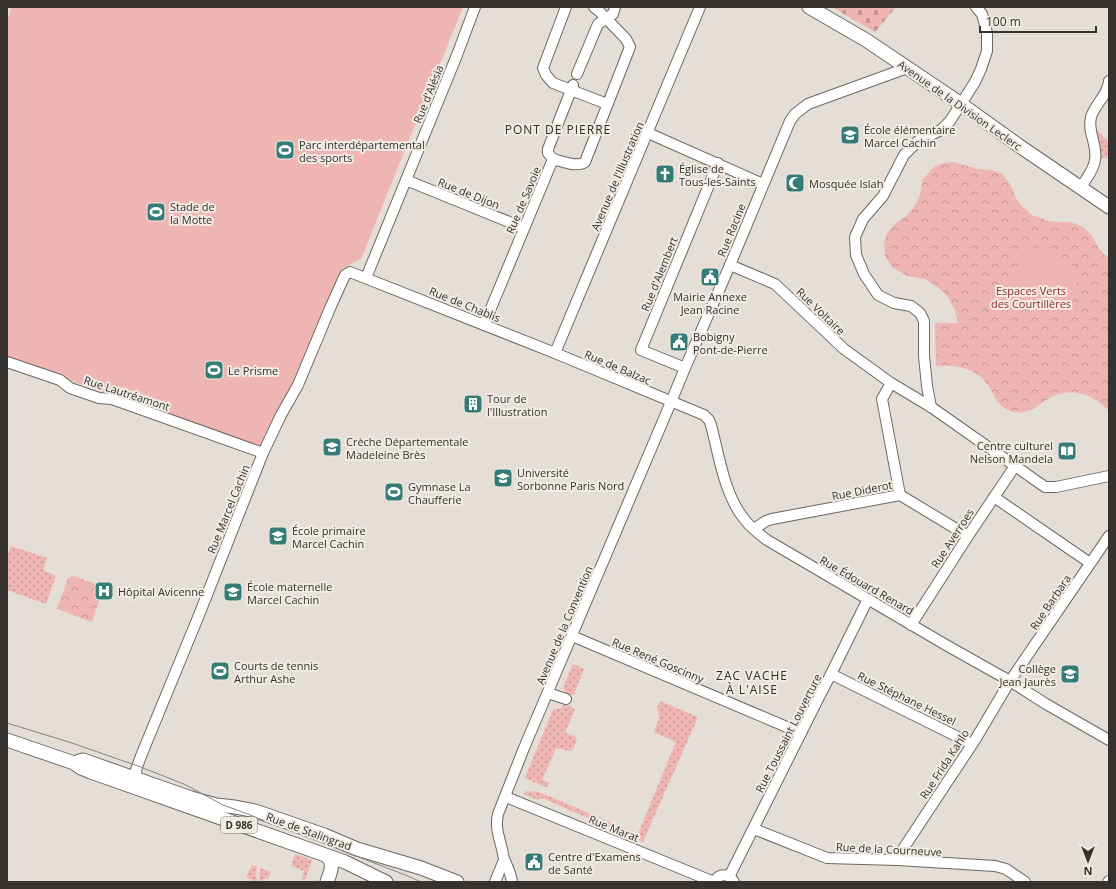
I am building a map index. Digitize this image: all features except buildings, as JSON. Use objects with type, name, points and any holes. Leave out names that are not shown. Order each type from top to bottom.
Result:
[{"type":"main road","name":"Avenue de la Division Leclerc","points":[[809,7],[856,34],[961,104],[1109,207]]},
{"type":"main road","name":"Rue de Stalingrad","points":[[7,740],[74,763],[83,760],[139,784],[354,866],[386,882]]},
{"type":"main road","name":"Rue de Stalingrad","points":[[139,784],[216,805],[254,811],[357,848],[421,868],[457,882]]},
{"type":"main road","points":[[327,882],[332,866],[331,860],[328,856]]},
{"type":"main road","points":[[333,882],[344,868],[354,866]]},
{"type":"street","name":"Rue d'Alésia","points":[[366,278],[457,55],[475,7]]},
{"type":"street","points":[[566,7],[544,68],[546,75],[553,83],[572,87],[608,104]]},
{"type":"street","points":[[553,159],[578,164],[585,162],[630,47],[626,39],[594,7]]},
{"type":"street","points":[[577,74],[598,24],[613,14],[615,7]]},
{"type":"street","name":"Avenue de l'Illustration","points":[[555,353],[700,7]]},
{"type":"street","points":[[931,407],[924,356],[924,322],[920,313],[911,306],[894,303],[878,295],[864,274],[856,255],[855,237],[863,219],[883,196],[904,155],[918,142],[946,126],[974,82],[986,51],[987,33],[982,14],[976,7]]},
{"type":"street","name":"Rue Racine","points":[[671,402],[790,121],[795,114],[808,104],[907,68]]},
{"type":"street","points":[[1081,187],[1094,166],[1095,160],[1095,147],[1090,130],[1091,118],[1108,89],[1109,81]]},
{"type":"street","name":"Rue de Savoie","points":[[484,325],[553,159],[548,153],[548,149],[572,87]]},
{"type":"street","points":[[648,133],[763,184]]},
{"type":"street","name":"Rue d'Alembert","points":[[685,368],[641,350],[718,164]]},
{"type":"street","name":"Rue de Dijon","points":[[406,180],[524,228]]},
{"type":"street","name":"Rue Voltaire","points":[[730,265],[776,284],[844,349],[892,383],[931,407],[1045,487],[1056,487],[1109,476]]},
{"type":"street","name":"Rue Marcel Cachin","points":[[139,784],[136,770],[141,756],[197,621],[263,453],[281,414],[298,385],[345,275],[350,272],[366,278]]},
{"type":"street","name":"Rue de Chablis","points":[[366,278],[555,353]]},
{"type":"street","name":"Rue de Balzac","points":[[555,353],[671,402]]},
{"type":"street","name":"Rue Lautréamont","points":[[7,362],[60,380],[70,388],[99,398],[112,399],[263,453]]},
{"type":"street","points":[[892,383],[882,399],[900,495]]},
{"type":"street","name":"Rue Édouard Renard","points":[[671,402],[704,415],[709,420],[726,482],[732,497],[739,511],[754,529],[767,540],[1109,740]]},
{"type":"street","name":"Avenue de la Convention","points":[[512,882],[509,867],[504,860],[498,834],[498,814],[506,797],[524,748],[671,402]]},
{"type":"street","name":"Rue Averroes","points":[[911,625],[1015,466]]},
{"type":"street","name":"Rue Diderot","points":[[754,529],[772,519],[900,495],[968,536]]},
{"type":"street","points":[[994,497],[1090,563]]},
{"type":"street","name":"Rue Barbara","points":[[1010,681],[1109,536]]},
{"type":"street","name":"Rue Toussaint Louverture","points":[[732,879],[754,829],[868,599]]},
{"type":"street","name":"Rue René Goscinny","points":[[572,636],[801,733]]},
{"type":"street","name":"Rue Stéphane Hessel","points":[[831,674],[972,744]]},
{"type":"street","name":"Rue Frida Kahlo","points":[[898,860],[899,855],[972,744],[1010,681]]},
{"type":"street","points":[[548,693],[566,699]]},
{"type":"street","name":"Rue Marat","points":[[506,797],[714,882]]},
{"type":"street","name":"Rue de la Courneuve","points":[[754,829],[827,858],[898,860],[995,866],[1006,869],[1024,882]]},
{"type":"street","points":[[495,882],[504,860]]},
{"type":"street","points":[[714,882],[719,877],[726,875],[732,879]]},
{"type":"green space","points":[[12,7],[463,7],[361,259],[342,268],[308,354],[263,445],[257,447],[7,358],[7,20]]},
{"type":"green space","points":[[832,7],[896,7],[875,32]]},
{"type":"green space","points":[[1092,125],[1109,142],[1109,158],[1100,158]]},
{"type":"green space","name":"Espaces Verts des Courtillères","points":[[953,162],[978,169],[991,170],[1002,174],[1010,184],[1021,205],[1032,215],[1048,221],[1071,222],[1083,227],[1092,236],[1099,249],[1109,259],[1109,411],[1103,405],[1090,397],[1083,394],[1069,392],[1054,396],[1026,412],[1015,412],[1001,405],[988,385],[977,374],[965,368],[936,366],[935,323],[958,323],[955,310],[947,296],[940,289],[925,279],[907,276],[892,267],[885,256],[884,244],[887,233],[914,207],[920,195],[923,179],[935,166]]},
{"type":"green space","points":[[1029,244],[1083,271],[1064,310],[1009,283]]},
{"type":"green space","points":[[11,546],[47,558],[43,570],[56,576],[46,604],[7,590],[7,557]]},
{"type":"green space","points":[[74,576],[104,587],[92,622],[57,609],[68,578]]},
{"type":"green space","points":[[573,664],[584,669],[574,694],[567,695],[563,688]]},
{"type":"green space","points":[[660,701],[698,717],[643,842],[542,798],[538,800],[523,794],[526,791],[539,792],[638,834],[676,742],[654,732],[659,718],[657,709]]},
{"type":"green space","points":[[564,703],[575,709],[565,733],[575,736],[577,740],[573,749],[570,751],[556,748],[542,780],[550,783],[545,787],[525,778],[553,710],[562,708]]},
{"type":"green space","points":[[295,854],[312,860],[305,880],[302,879],[304,871],[291,866]]},
{"type":"green space","points":[[252,865],[257,867],[257,882],[246,877]]},
{"type":"green space","points":[[260,868],[271,872],[269,877],[260,881],[259,878]]},
{"type":"tram line","points":[[7,723],[69,742],[138,766],[184,784],[223,805],[421,882]]},
{"type":"place","name":"École élémentaire Marcel Cachin","points":[[850,135]]},
{"type":"place","name":"Parc interdépartemental des sports","points":[[285,150]]},
{"type":"place","name":"Église de Tous-les-Saints","points":[[665,174]]},
{"type":"place","name":"Mosquée Islah","points":[[795,183]]},
{"type":"place","name":"Stade de la Motte","points":[[156,212]]},
{"type":"place","name":"Mairie Annexe Jean Racine","points":[[710,277]]},
{"type":"place","name":"Bobigny Pont-de-Pierre","points":[[679,342]]},
{"type":"place","name":"Le Prisme","points":[[214,370]]},
{"type":"place","name":"Tour de l'Illustration","points":[[473,404]]},
{"type":"place","name":"Crèche Départementale Madeleine Brès","points":[[332,447]]},
{"type":"place","name":"Centre culturel Nelson Mandela","points":[[1067,451]]},
{"type":"place","name":"Université Sorbonne Paris Nord","points":[[503,478]]},
{"type":"place","name":"Gymnase La Chaufferie","points":[[394,492]]},
{"type":"place","name":"École primaire Marcel Cachin","points":[[278,536]]},
{"type":"place","name":"Hôpital Avicenne","points":[[104,591]]},
{"type":"place","name":"École maternelle Marcel Cachin","points":[[233,592]]},
{"type":"place","name":"Courts de tennis Arthur Ashe","points":[[220,671]]},
{"type":"place","name":"Collège Jean Jaurès","points":[[1070,674]]},
{"type":"place","name":"Centre d'Examens de Santé","points":[[534,862]]},
{"type":"district","name":"PONT DE PIERRE","points":[[558,129]]},
{"type":"district","name":"ZAC VACHE À L'AISE","points":[[752,682]]}]
